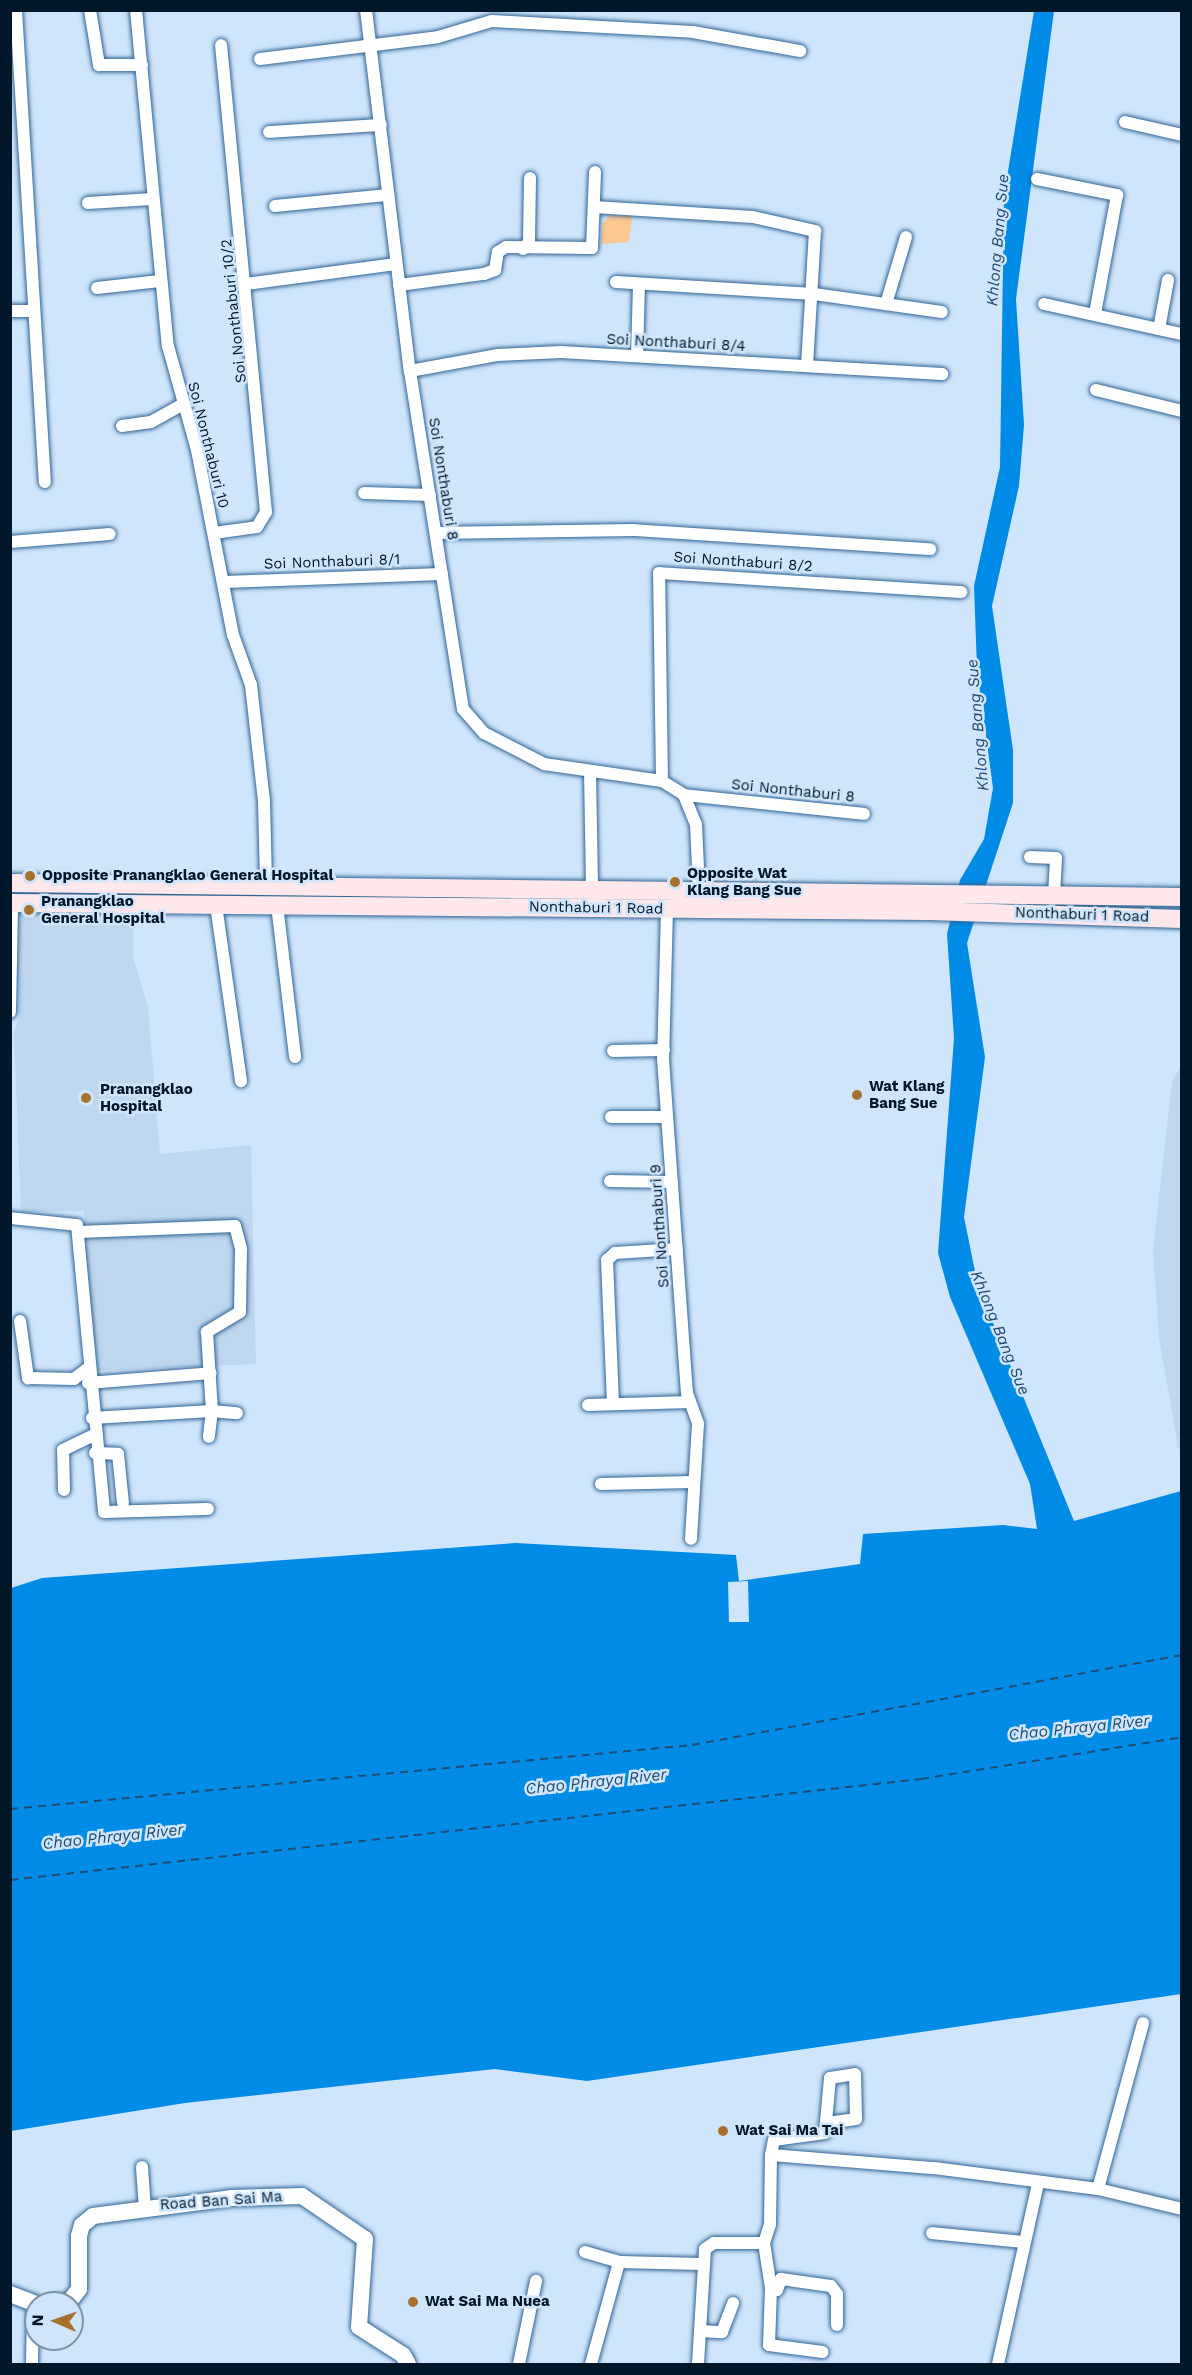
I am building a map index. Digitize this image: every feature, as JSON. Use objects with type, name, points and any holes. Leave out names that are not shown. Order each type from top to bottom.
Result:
[{"type":"main road","name":"Nonthaburi 1 Road","points":[[10,883],[266,883],[699,890],[929,902],[1004,903],[1182,919]]},
{"type":"main road","name":"Nonthaburi 1 Road","points":[[1004,903],[1054,895],[1182,897]]},
{"type":"main road","name":"Nonthaburi 1 Road","points":[[11,903],[667,909],[929,902]]},
{"type":"street","points":[[16,10],[30,311],[45,482]]},
{"type":"street","points":[[90,10],[99,65],[142,65]]},
{"type":"street","name":"Soi Nonthaburi 10","points":[[136,10],[152,199],[169,353],[184,404],[214,534],[233,635],[251,686],[264,801],[266,883]]},
{"type":"street","name":"Soi Nonthaburi 8","points":[[366,10],[410,371],[458,690],[469,718],[484,733],[544,764],[662,781],[684,795],[864,814]]},
{"type":"street","points":[[260,59],[438,37],[492,21],[693,32],[800,51]]},
{"type":"street","name":"Soi Nonthaburi 10/2","points":[[214,534],[257,527],[266,514],[246,284],[221,45]]},
{"type":"street","points":[[1125,122],[1182,135]]},
{"type":"street","points":[[269,132],[381,125]]},
{"type":"street","points":[[399,285],[484,274],[495,270],[501,248],[592,248],[595,172]]},
{"type":"street","points":[[523,249],[529,242],[530,178]]},
{"type":"street","points":[[1037,179],[1117,195],[1095,314]]},
{"type":"street","points":[[275,206],[388,195]]},
{"type":"street","points":[[88,203],[152,199]]},
{"type":"street","points":[[594,207],[753,217],[806,227],[815,231],[817,240],[814,294],[807,366]]},
{"type":"street","points":[[886,304],[906,237]]},
{"type":"street","points":[[246,284],[396,264]]},
{"type":"street","points":[[1159,329],[1168,280]]},
{"type":"street","points":[[96,288],[160,281]]},
{"type":"street","points":[[616,282],[814,294],[942,312]]},
{"type":"street","points":[[638,356],[639,284]]},
{"type":"street","points":[[1044,304],[1182,334]]},
{"type":"street","points":[[10,311],[30,311]]},
{"type":"street","name":"Soi Nonthaburi 8/4","points":[[410,371],[497,355],[638,356],[942,374]]},
{"type":"street","points":[[1096,390],[1182,411]]},
{"type":"street","points":[[122,426],[151,422],[184,404]]},
{"type":"street","points":[[364,493],[430,495]]},
{"type":"street","points":[[436,533],[633,530],[930,549]]},
{"type":"street","points":[[10,542],[110,534]]},
{"type":"street","name":"Soi Nonthaburi 8/2","points":[[662,781],[659,573],[961,592]]},
{"type":"street","name":"Soi Nonthaburi 8/1","points":[[224,582],[442,574]]},
{"type":"street","points":[[590,771],[592,888]]},
{"type":"street","points":[[684,795],[696,824],[699,890]]},
{"type":"street","points":[[1030,857],[1056,858],[1054,895]]},
{"type":"street","points":[[10,1012],[11,903]]},
{"type":"street","points":[[216,905],[241,1081]]},
{"type":"street","points":[[277,905],[295,1057]]},
{"type":"street","name":"Soi Nonthaburi 9","points":[[667,909],[664,1050],[667,1117],[690,1402],[698,1424],[692,1482],[691,1539]]},
{"type":"street","points":[[613,1051],[664,1050]]},
{"type":"street","points":[[611,1117],[667,1117]]},
{"type":"street","points":[[610,1181],[672,1182]]},
{"type":"street","points":[[10,1218],[72,1221],[79,1232],[88,1383],[104,1512],[208,1509]]},
{"type":"street","points":[[79,1232],[235,1226],[241,1306],[207,1332],[212,1411],[209,1437]]},
{"type":"street","points":[[613,1403],[608,1260],[615,1253],[678,1249]]},
{"type":"street","points":[[20,1321],[28,1378],[74,1379],[87,1369]]},
{"type":"street","points":[[88,1383],[211,1373]]},
{"type":"street","points":[[588,1405],[690,1402]]},
{"type":"street","points":[[92,1418],[212,1411],[237,1413]]},
{"type":"street","points":[[64,1490],[63,1450],[94,1435]]},
{"type":"street","points":[[95,1453],[118,1454],[123,1503]]},
{"type":"street","points":[[601,1484],[692,1482]]},
{"type":"street","points":[[1098,2189],[1143,2023]]},
{"type":"street","points":[[823,2352],[769,2345],[771,2288],[764,2243],[770,2225],[774,2140],[814,2139],[825,2133],[829,2123]]},
{"type":"street","points":[[774,2155],[934,2168],[1098,2189],[1182,2209]]},
{"type":"street","points":[[142,2167],[145,2206]]},
{"type":"street","points":[[998,2364],[1023,2242],[1038,2183]]},
{"type":"street","name":"Road Ban Sai Ma","points":[[78,2291],[82,2225],[93,2216],[145,2206],[302,2196],[352,2227],[365,2239],[359,2326],[403,2355],[408,2364]]},
{"type":"street","points":[[932,2233],[1023,2242]]},
{"type":"street","points":[[698,2364],[701,2264],[705,2249],[714,2243],[764,2243]]},
{"type":"street","points":[[585,2252],[619,2262],[701,2264]]},
{"type":"street","points":[[591,2364],[619,2262]]},
{"type":"street","points":[[771,2288],[777,2290],[781,2279],[831,2286],[837,2294],[837,2325]]},
{"type":"street","points":[[519,2364],[536,2281]]},
{"type":"street","points":[[10,2294],[24,2300]]},
{"type":"street","points":[[700,2331],[722,2332],[733,2303]]},
{"type":"shaded area","points":[[610,215],[632,216],[629,242],[601,244],[603,223]]},
{"type":"shaded area","name":"Pranangklao Hospital","points":[[20,913],[134,913],[133,957],[148,1007],[160,1154],[251,1145],[256,1364],[95,1371],[84,1211],[21,1212],[14,1033],[19,1017]]},
{"type":"shaded area","points":[[1181,1066],[1181,1462],[1159,1339],[1153,1250],[1172,1082]]},
{"type":"water","name":"Chao Phraya River","points":[[1034,11],[1054,11],[1016,299],[1024,425],[1019,486],[992,606],[1013,750],[1013,803],[967,943],[985,1057],[964,1217],[978,1286],[1074,1521],[1181,1491],[1181,1994],[587,2081],[495,2069],[185,2103],[11,2131],[11,1588],[42,1578],[516,1543],[736,1555],[739,1581],[860,1564],[863,1534],[1003,1525],[1037,1529],[1030,1484],[950,1297],[938,1253],[954,1038],[947,934],[960,880],[984,839],[993,788],[977,669],[974,586],[1000,467],[1004,196]]},
{"type":"pier","points":[[748,1581],[749,1622],[729,1622],[728,1582]]},
{"type":"ferry route","points":[[10,1809],[692,1745],[1182,1655]]},
{"type":"ferry route","points":[[10,1880],[921,1779],[1182,1737]]},
{"type":"place","name":"Opposite Pranangklao General Hospital","points":[[30,876]]},
{"type":"place","name":"Opposite Wat Klang Bang Sue","points":[[675,882]]},
{"type":"place","name":"Pranangklao General Hospital","points":[[29,910]]},
{"type":"place","name":"Wat Klang Bang Sue","points":[[857,1095]]},
{"type":"place","name":"Pranangklao Hospital","points":[[86,1098]]},
{"type":"place","name":"Wat Sai Ma Tai","points":[[723,2131]]},
{"type":"place","name":"Wat Sai Ma Nuea","points":[[413,2302]]},
{"type":"water label","name":"Khlong Bang Sue","points":[[998,240]]},
{"type":"water label","name":"Khlong Bang Sue","points":[[978,725]]},
{"type":"water label","name":"Khlong Bang Sue","points":[[1000,1333]]}]
